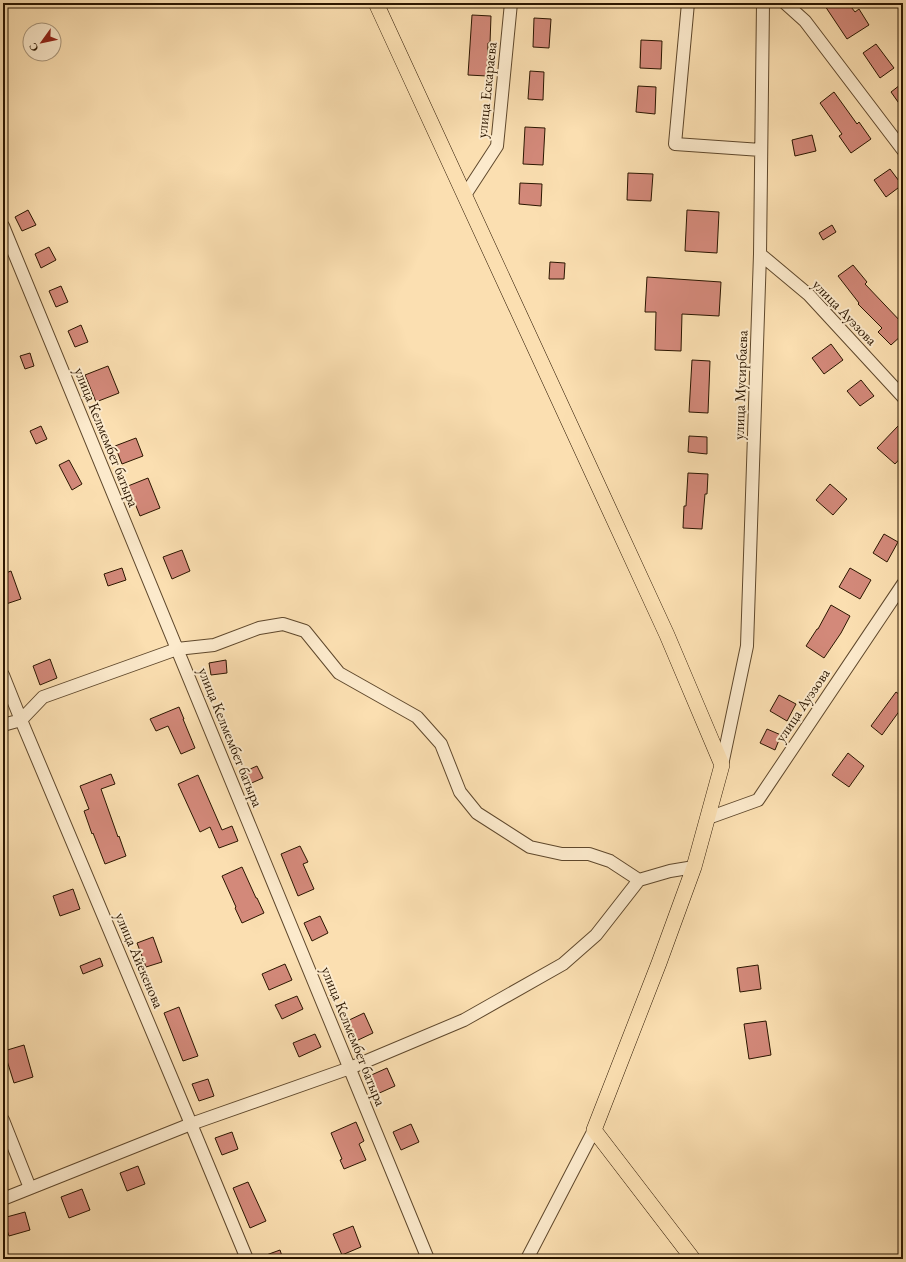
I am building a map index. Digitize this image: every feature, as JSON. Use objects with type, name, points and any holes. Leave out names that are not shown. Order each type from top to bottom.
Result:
[{"type":"main road","points":[[376,3],[667,635],[722,765],[694,867],[659,964],[594,1130],[693,1259]]},
{"type":"street","name":"улица Ескараева","points":[[464,195],[497,146],[511,3]]},
{"type":"street","points":[[688,3],[675,144],[762,150]]},
{"type":"street","name":"улица Мусирбаева","points":[[722,765],[746,646],[760,254],[763,3]]},
{"type":"street","points":[[785,3],[805,21],[903,150]]},
{"type":"street","name":"улица Келмембет батыра","points":[[3,226],[428,1259]]},
{"type":"street","name":"улица Ауэзова","points":[[760,254],[809,295],[903,397]]},
{"type":"street","name":"улица Ауэзова","points":[[708,818],[758,800],[903,584]]},
{"type":"street","points":[[3,725],[21,720],[43,697],[177,649],[214,645],[259,628],[283,624],[305,631],[339,673],[417,717],[441,744],[460,792],[477,813],[530,847],[562,854],[589,854],[610,861],[639,880]]},
{"type":"street","name":"улица Айекенова","points":[[3,675],[247,1259]]},
{"type":"street","points":[[3,1199],[191,1124],[350,1068],[464,1020],[563,964],[596,935],[639,880],[670,871],[694,867]]},
{"type":"street","points":[[3,1120],[30,1188]]},
{"type":"street","points":[[527,1259],[594,1130]]},
{"type":"building","points":[[823,3],[848,3],[855,12],[859,9],[869,25],[847,39]]},
{"type":"building","points":[[472,15],[491,16],[487,76],[468,75]]},
{"type":"building","points":[[534,18],[551,19],[549,48],[533,47]]},
{"type":"building","points":[[641,40],[662,41],[661,69],[640,68]]},
{"type":"building","points":[[876,44],[894,68],[880,78],[863,53]]},
{"type":"building","points":[[530,71],[544,72],[543,100],[528,99]]},
{"type":"building","points":[[900,85],[903,90],[903,109],[891,92]]},
{"type":"building","points":[[638,86],[656,87],[655,114],[636,112]]},
{"type":"building","points":[[834,92],[857,124],[859,122],[871,139],[851,153],[839,136],[842,134],[820,103]]},
{"type":"building","points":[[525,127],[545,128],[543,165],[523,164]]},
{"type":"building","points":[[812,135],[816,151],[795,156],[792,140]]},
{"type":"building","points":[[890,169],[902,185],[886,197],[874,180]]},
{"type":"building","points":[[628,173],[653,174],[651,201],[627,200]]},
{"type":"building","points":[[520,183],[542,184],[541,206],[519,204]]},
{"type":"building","points":[[28,210],[36,225],[22,231],[15,217]]},
{"type":"building","points":[[687,210],[719,212],[717,253],[685,251]]},
{"type":"building","points":[[832,225],[836,232],[823,240],[819,233]]},
{"type":"building","points":[[49,247],[56,260],[41,268],[35,254]]},
{"type":"building","points":[[550,262],[565,263],[564,279],[549,279]]},
{"type":"building","points":[[853,265],[867,282],[865,284],[903,324],[903,334],[891,345],[878,332],[882,328],[858,304],[859,303],[838,276]]},
{"type":"building","points":[[647,277],[721,282],[719,316],[682,314],[681,351],[655,350],[656,312],[645,312]]},
{"type":"building","points":[[61,286],[68,302],[56,307],[49,291]]},
{"type":"building","points":[[81,325],[88,342],[75,347],[68,331]]},
{"type":"building","points":[[831,344],[843,360],[824,374],[812,358]]},
{"type":"building","points":[[30,353],[34,366],[25,369],[20,356]]},
{"type":"building","points":[[692,360],[710,361],[708,413],[689,412]]},
{"type":"building","points":[[108,366],[119,393],[96,402],[85,375]]},
{"type":"building","points":[[861,380],[874,396],[860,406],[847,391]]},
{"type":"building","points":[[41,426],[47,439],[36,444],[30,431]]},
{"type":"building","points":[[898,426],[903,431],[903,455],[895,464],[877,448]]},
{"type":"building","points":[[689,436],[707,437],[707,454],[688,452]]},
{"type":"building","points":[[136,438],[143,456],[122,464],[115,446]]},
{"type":"building","points":[[69,460],[82,484],[72,490],[59,465]]},
{"type":"building","points":[[688,473],[708,474],[702,529],[683,528]]},
{"type":"building","points":[[148,478],[160,508],[140,516],[128,486]]},
{"type":"building","points":[[830,484],[847,499],[833,515],[816,500]]},
{"type":"building","points":[[884,534],[898,542],[887,562],[873,553]]},
{"type":"building","points":[[182,550],[190,571],[172,579],[163,557]]},
{"type":"building","points":[[122,568],[126,580],[108,586],[104,574]]},
{"type":"building","points":[[850,568],[871,580],[860,599],[839,587]]},
{"type":"building","points":[[11,571],[21,599],[3,605],[3,574]]},
{"type":"building","points":[[831,605],[850,616],[841,633],[824,658],[806,646],[818,629]]},
{"type":"building","points":[[50,659],[57,678],[40,685],[33,666]]},
{"type":"building","points":[[226,660],[227,673],[211,675],[209,663]]},
{"type":"building","points":[[896,692],[903,697],[903,706],[882,735],[871,726]]},
{"type":"building","points":[[779,695],[796,704],[787,721],[770,711]]},
{"type":"building","points":[[179,707],[195,748],[181,754],[168,726],[156,731],[150,719]]},
{"type":"building","points":[[767,729],[781,735],[775,750],[760,743]]},
{"type":"building","points":[[848,753],[864,766],[849,787],[832,775]]},
{"type":"building","points":[[257,766],[263,778],[247,785],[241,773]]},
{"type":"building","points":[[111,774],[115,784],[101,789],[126,856],[105,864],[84,811],[89,809],[80,786]]},
{"type":"building","points":[[198,775],[222,830],[232,826],[238,841],[219,848],[210,827],[200,832],[178,784]]},
{"type":"building","points":[[300,846],[308,862],[303,864],[314,889],[298,896],[281,854]]},
{"type":"building","points":[[242,867],[264,913],[242,923],[222,876]]},
{"type":"building","points":[[73,889],[80,909],[60,916],[53,896]]},
{"type":"building","points":[[320,916],[328,933],[312,941],[304,923]]},
{"type":"building","points":[[153,937],[162,962],[146,967],[137,943]]},
{"type":"building","points":[[100,958],[103,966],[83,974],[80,966]]},
{"type":"building","points":[[285,964],[292,980],[269,990],[262,974]]},
{"type":"building","points":[[758,965],[761,989],[740,992],[737,968]]},
{"type":"building","points":[[297,996],[303,1009],[282,1019],[275,1005]]},
{"type":"building","points":[[179,1007],[198,1056],[183,1061],[164,1013]]},
{"type":"building","points":[[364,1013],[373,1033],[354,1042],[345,1022]]},
{"type":"building","points":[[766,1021],[771,1055],[749,1059],[744,1024]]},
{"type":"building","points":[[315,1034],[321,1047],[299,1057],[293,1043]]},
{"type":"building","points":[[24,1045],[33,1077],[14,1083],[4,1051]]},
{"type":"building","points":[[387,1068],[395,1086],[375,1095],[367,1077]]},
{"type":"building","points":[[208,1079],[214,1096],[199,1101],[192,1084]]},
{"type":"building","points":[[356,1122],[364,1141],[359,1144],[366,1160],[344,1169],[340,1160],[342,1159],[331,1133]]},
{"type":"building","points":[[411,1124],[419,1142],[401,1150],[393,1132]]},
{"type":"building","points":[[232,1132],[238,1149],[222,1155],[215,1138]]},
{"type":"building","points":[[138,1166],[145,1184],[127,1191],[120,1173]]},
{"type":"building","points":[[248,1182],[266,1221],[250,1228],[233,1188]]},
{"type":"building","points":[[82,1189],[90,1210],[69,1218],[61,1197]]},
{"type":"building","points":[[25,1212],[30,1230],[9,1236],[3,1218]]},
{"type":"building","points":[[353,1226],[361,1247],[342,1255],[333,1234]]},
{"type":"building","points":[[280,1250],[283,1259],[258,1259],[258,1258]]}]
